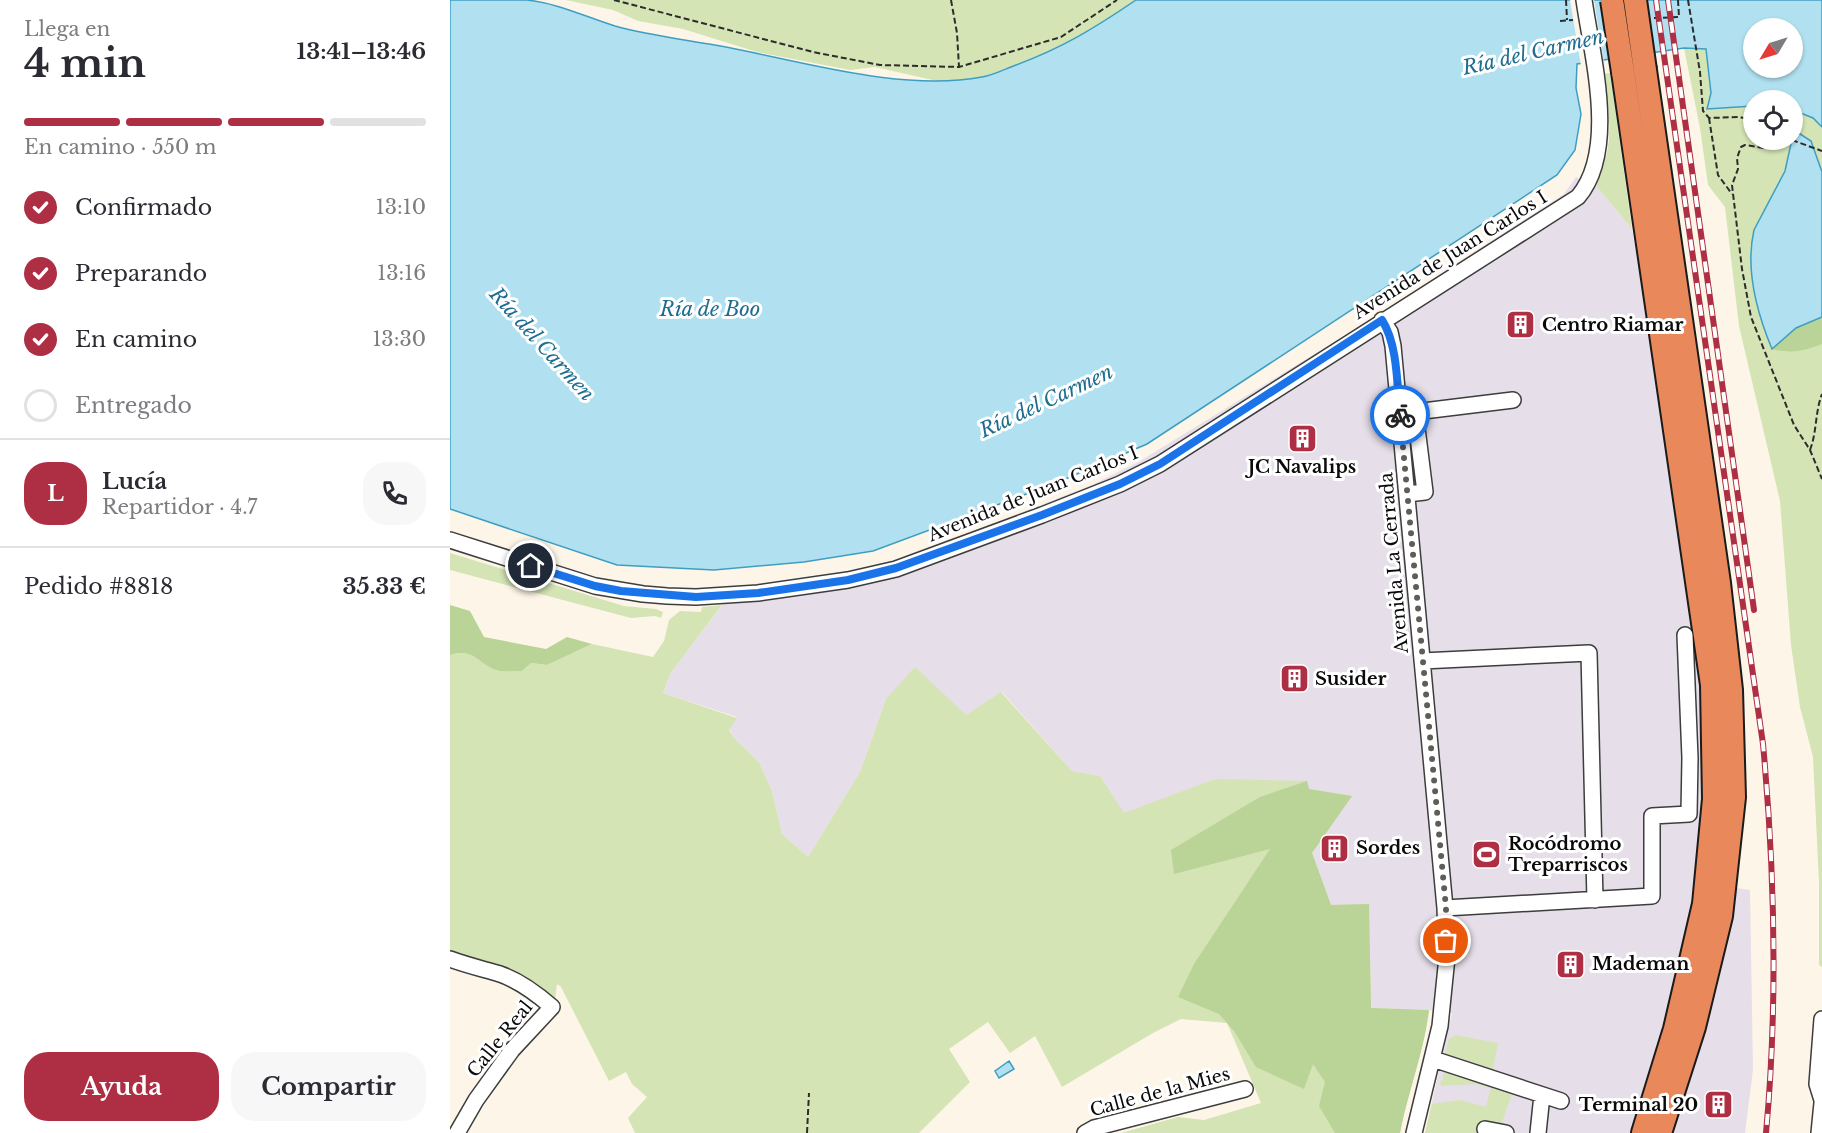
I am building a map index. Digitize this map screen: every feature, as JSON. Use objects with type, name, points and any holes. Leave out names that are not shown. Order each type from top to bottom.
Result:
[{"type":"highway","points":[[1612,0],[1634,71],[1719,583],[1731,690],[1734,797],[1721,916],[1694,1027],[1660,1133]]},
{"type":"highway","points":[[1635,0],[1634,71],[1712,685],[1714,799],[1704,904],[1675,1029],[1643,1133]]},
{"type":"street","name":"Avenida de Juan Carlos I","points":[[450,540],[587,584],[643,594],[696,597],[758,593],[848,580],[896,568],[1120,484],[1175,455],[1382,320],[1578,197],[1590,179],[1599,143],[1601,120],[1584,0]]},
{"type":"street","name":"Avenida La Cerrada","points":[[1382,320],[1390,332],[1393,346],[1446,908],[1446,957],[1440,1026],[1414,1133]]},
{"type":"street","points":[[1407,494],[1425,492],[1415,412],[1513,400]]},
{"type":"street","points":[[1446,908],[1652,896],[1652,816],[1689,814],[1690,758],[1685,635]]},
{"type":"street","name":"Avenida La Cerrada","points":[[1422,661],[1589,653],[1595,900]]},
{"type":"street","name":"Calle Real","points":[[450,959],[520,983],[552,1007],[506,1058],[476,1100],[457,1133]]},
{"type":"street","points":[[1819,1133],[1822,1101],[1817,1084],[1822,1019]]},
{"type":"street","points":[[1433,1059],[1562,1101]]},
{"type":"street","name":"Calle de la Mies","points":[[1085,1133],[1094,1128],[1245,1089]]},
{"type":"street","points":[[1538,1133],[1542,1095]]},
{"type":"street","points":[[1485,1129],[1506,1133]]},
{"type":"path","points":[[614,0],[813,52],[880,65],[959,68],[1060,37],[1117,0]]},
{"type":"path","points":[[951,0],[957,33],[959,68]]},
{"type":"path","points":[[1678,0],[1679,17]]},
{"type":"path","points":[[1688,0],[1700,72],[1703,111],[1709,118],[1718,176],[1733,195]]},
{"type":"path","points":[[1560,21],[1567,20],[1566,1]]},
{"type":"path","points":[[1709,118],[1743,118]]},
{"type":"path","points":[[1803,144],[1822,151]]},
{"type":"path","points":[[1743,146],[1732,185],[1742,268],[1751,317],[1794,425],[1810,450],[1822,479]]},
{"type":"path","points":[[1810,450],[1815,438],[1816,420],[1822,394]]},
{"type":"path","points":[[807,1133],[809,1093]]},
{"type":"shaded area","points":[[1576,177],[1597,187],[1632,229],[1669,435],[1700,679],[1704,733],[1701,835],[1683,960],[1632,1133],[1425,1133],[1452,1013],[1371,1008],[1369,905],[1331,905],[1312,853],[1351,796],[1215,779],[1124,814],[1100,776],[1072,771],[1002,692],[966,715],[886,699],[860,772],[808,857],[782,834],[772,791],[759,762],[737,741],[729,729],[737,717],[663,693],[670,674],[736,587],[769,585],[869,568],[907,557],[1092,485],[1140,461],[1357,328],[1564,194]]},
{"type":"shaded area","points":[[1736,888],[1750,890],[1753,1070],[1745,1133],[1673,1133],[1716,993]]},
{"type":"green space","points":[[566,0],[1135,0],[1091,31],[1044,54],[984,77],[937,81],[875,67],[850,70],[757,52],[683,29],[638,21],[613,10]]},
{"type":"green space","points":[[1684,48],[1707,49],[1711,93],[1707,109],[1743,107],[1743,150],[1803,150],[1803,114],[1813,118],[1822,127],[1822,967],[1819,965],[1819,883],[1813,757],[1800,707],[1791,645],[1780,501],[1739,326],[1725,207],[1708,185],[1700,128]]},
{"type":"green space","points":[[1610,73],[1632,229],[1597,187],[1596,182],[1609,142],[1609,116],[1604,74]]},
{"type":"green space","points":[[1822,317],[1822,344],[1797,351],[1772,349],[1796,328]]},
{"type":"green space","points":[[450,553],[624,606],[656,609],[663,612],[661,618],[655,616],[631,618],[450,570]]},
{"type":"green space","points":[[450,605],[470,611],[484,637],[546,649],[567,637],[592,644],[547,665],[531,663],[522,671],[496,670],[464,653],[450,655]]},
{"type":"green space","points":[[722,605],[670,674],[663,693],[737,718],[729,730],[759,762],[772,791],[782,834],[808,857],[860,772],[886,699],[915,667],[966,715],[1001,692],[1072,771],[1100,776],[1124,813],[1215,779],[1307,781],[1309,789],[1352,796],[1312,853],[1331,905],[1369,904],[1371,1008],[1429,1010],[1400,1133],[1121,1133],[1178,1117],[1204,1120],[1261,1103],[1227,1023],[1181,1019],[1062,1087],[1035,1036],[1010,1053],[988,1022],[949,1049],[970,1082],[919,1133],[635,1133],[628,1118],[647,1097],[632,1084],[626,1072],[609,1081],[561,987],[557,984],[555,1000],[505,969],[450,952],[450,655],[464,653],[493,669],[507,672],[522,671],[531,663],[547,665],[592,644],[653,657],[664,641],[669,620],[680,611],[701,612],[702,607]]},
{"type":"green space","points":[[1307,781],[1309,789],[1352,796],[1312,853],[1331,905],[1369,904],[1371,1008],[1429,1010],[1400,1133],[1335,1133],[1319,1106],[1325,1082],[1313,1064],[1304,1089],[1256,1067],[1234,1031],[1219,1014],[1178,997],[1194,964],[1270,849],[1174,874],[1171,850],[1260,797]]},
{"type":"green space","points":[[1455,1035],[1498,1043],[1492,1074],[1450,1059],[1445,1054],[1449,1039]]},
{"type":"green space","points":[[1448,1071],[1514,1088],[1500,1128],[1478,1124],[1476,1133],[1425,1133],[1432,1104],[1460,1100],[1486,1107],[1491,1088],[1475,1084],[1441,1086],[1443,1074]]},
{"type":"water","name":"Ría de Boo","points":[[450,0],[527,0],[560,7],[642,33],[726,47],[820,67],[887,78],[952,81],[982,77],[1033,58],[1092,28],[1136,0],[1822,0],[1822,127],[1813,118],[1803,114],[1803,90],[1743,90],[1743,107],[1707,109],[1711,93],[1706,49],[1684,48],[1577,64],[1576,88],[1581,114],[1575,150],[1557,175],[1147,444],[1056,483],[873,551],[804,562],[714,570],[617,565],[450,509]]},
{"type":"water","points":[[1803,136],[1811,141],[1822,172],[1822,317],[1796,328],[1772,349],[1754,291],[1752,245],[1754,230],[1785,171],[1790,150],[1803,150]]},
{"type":"water","points":[[1009,1061],[1014,1069],[999,1078],[995,1071]]},
{"type":"pier","points":[[1570,0],[1594,0],[1604,63],[1581,66]]},
{"type":"railway","points":[[1656,0],[1763,744],[1774,938],[1772,1036],[1766,1133]]},
{"type":"railway","points":[[1668,0],[1754,610]]},
{"type":"way so far","points":[[1400,415],[1446,908],[1446,941]]},
{"type":"place","name":"Centro Riamar","points":[[1521,325]]},
{"type":"place","name":"JC Navalips","points":[[1302,438]]},
{"type":"place","name":"Susider","points":[[1294,679]]},
{"type":"place","name":"Sordes","points":[[1335,848]]},
{"type":"place","name":"Rocódromo Treparriscos","points":[[1487,854]]},
{"type":"place","name":"Mademan","points":[[1571,964]]},
{"type":"place","name":"Terminal 20","points":[[1719,1105]]},
{"type":"route","points":[[531,566],[595,586],[621,591],[696,597],[758,593],[848,580],[896,568],[1042,515],[1120,484],[1160,464],[1382,320],[1390,332],[1393,346],[1400,415]]},
{"type":"water label","name":"Ría del Carmen","points":[[1533,52]]},
{"type":"water label","name":"Ría del Carmen","points":[[542,344]]},
{"type":"water label","name":"Ría del Carmen","points":[[1046,401]]}]
